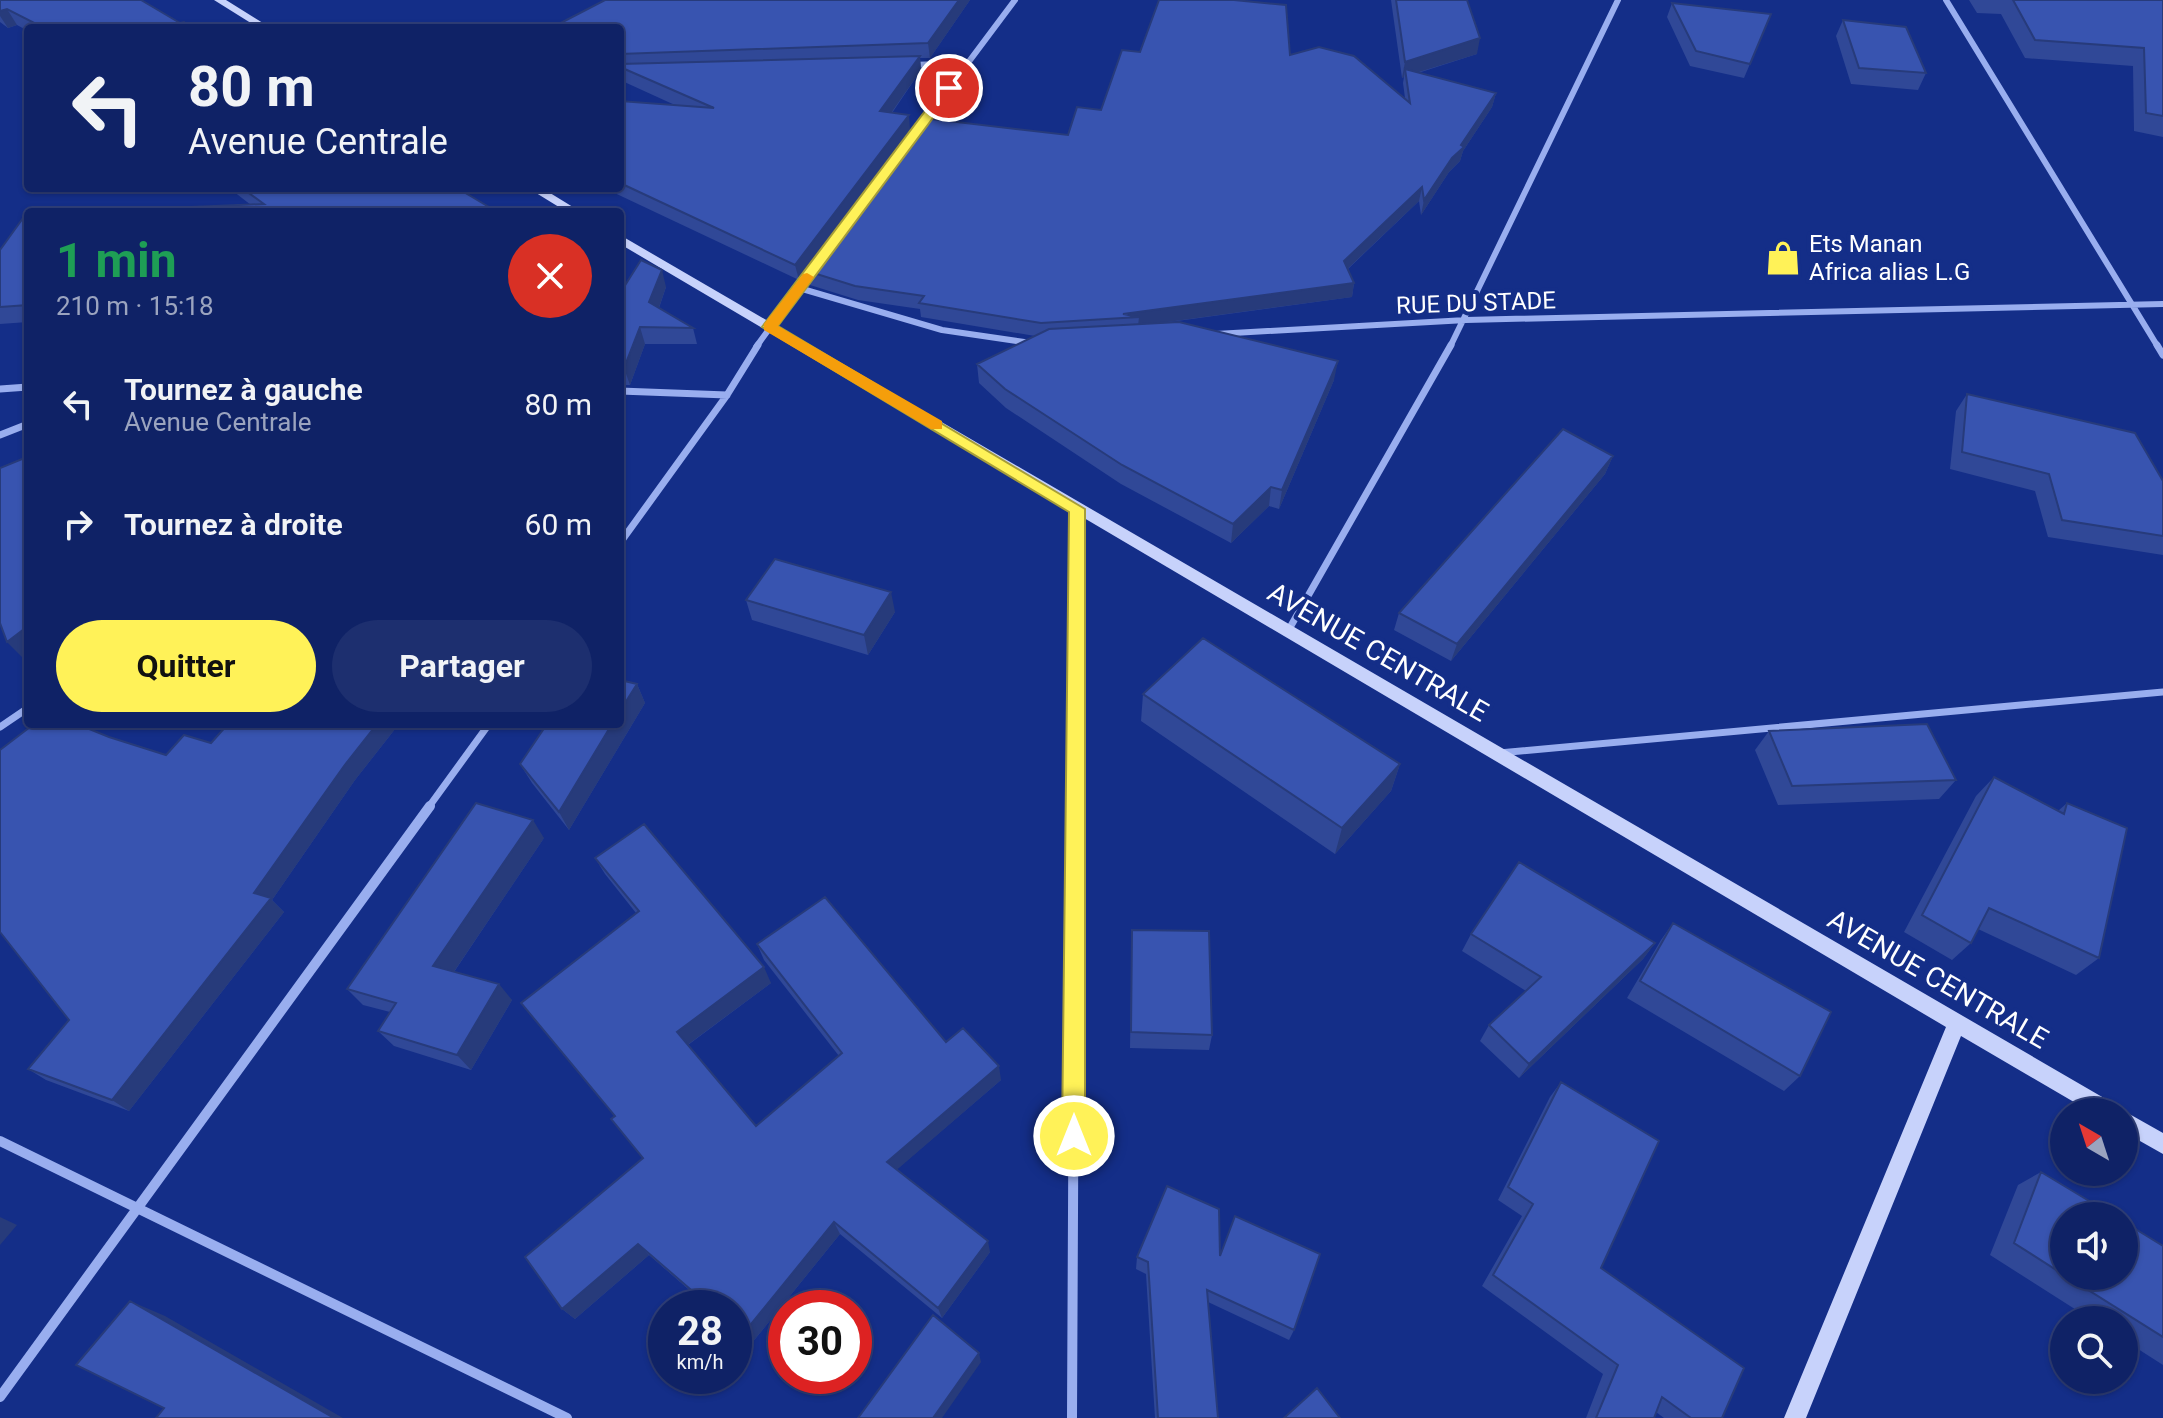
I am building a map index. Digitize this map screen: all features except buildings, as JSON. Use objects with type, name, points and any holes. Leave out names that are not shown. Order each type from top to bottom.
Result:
[{"type":"main road","points":[[219,0],[259,24]]},
{"type":"main road","points":[[541,192],[568,208]]},
{"type":"main road","name":"AVENUE CENTRALE","points":[[624,241],[2085,1098]]},
{"type":"main road","points":[[1795,1418],[1957,1023]]},
{"type":"main road","points":[[2138,1129],[2163,1144]]},
{"type":"street","points":[[911,138],[1015,0]]},
{"type":"street","points":[[1288,631],[1466,320],[1618,0]]},
{"type":"street","points":[[1946,0],[2163,355]]},
{"type":"street","points":[[904,65],[967,63]]},
{"type":"street","points":[[624,537],[727,395],[769,327],[818,263]]},
{"type":"street","points":[[799,288],[937,331],[988,340],[1041,343]]},
{"type":"street","name":"RUE DU STADE","points":[[1214,334],[1466,320],[2163,304]]},
{"type":"street","points":[[0,389],[24,387]]},
{"type":"street","points":[[624,391],[727,395]]},
{"type":"street","points":[[0,435],[24,426]]},
{"type":"street","points":[[1072,1418],[1077,509]]},
{"type":"street","points":[[1496,753],[2163,692]]},
{"type":"street","points":[[0,727],[24,711]]},
{"type":"street","points":[[0,1397],[486,728]]},
{"type":"street","points":[[0,1141],[567,1418]]},
{"type":"slow traffic","points":[[807,277],[769,327],[936,425]]},
{"type":"place","name":"Ets Manan Africa alias L.G","points":[[1783,258]]},
{"type":"route","points":[[949,88],[769,327],[1077,509],[1074,1136]]}]
